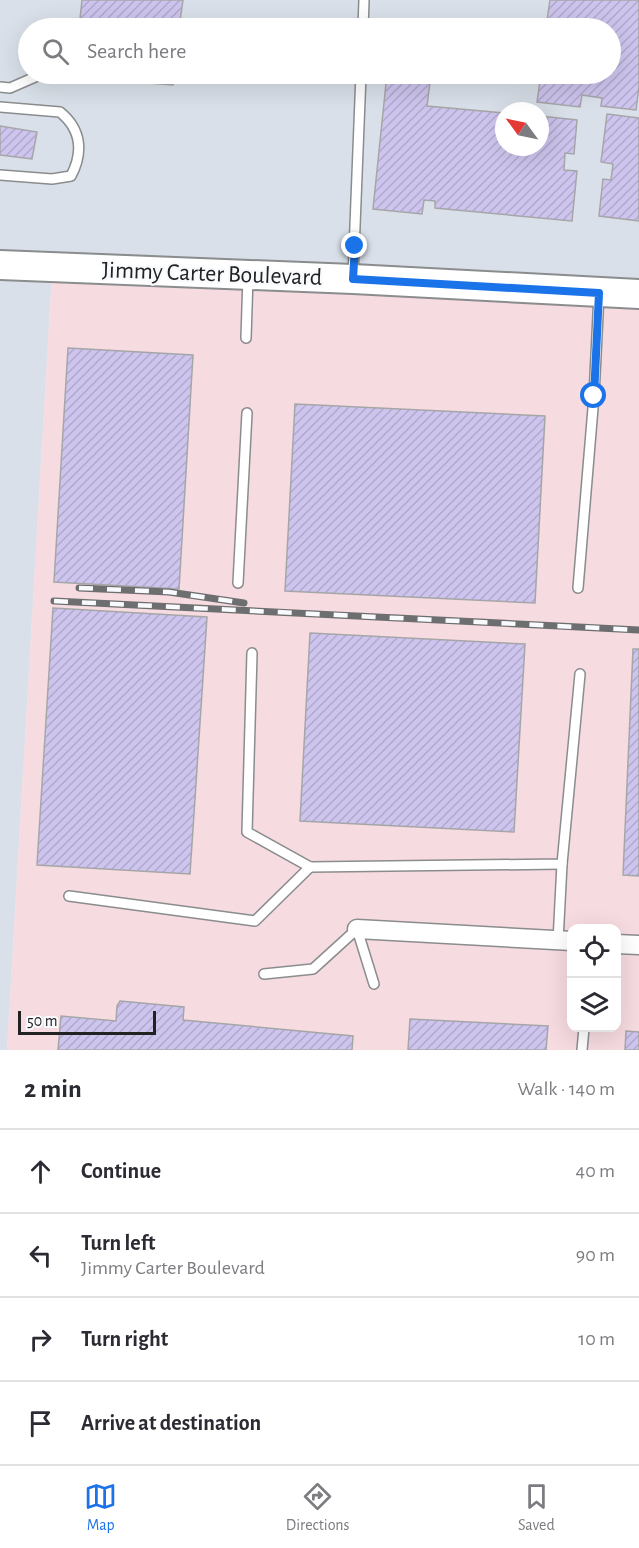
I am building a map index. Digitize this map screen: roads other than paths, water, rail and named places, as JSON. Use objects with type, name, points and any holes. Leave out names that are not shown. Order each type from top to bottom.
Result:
[{"type":"main road","name":"Jimmy Carter Boulevard","points":[[0,265],[353,279],[639,294]]},
{"type":"street","points":[[357,929],[565,941]]},
{"type":"street","points":[[621,944],[639,945]]},
{"type":"lane","points":[[363,18],[364,0]]},
{"type":"lane","points":[[0,87],[10,88],[19,84]]},
{"type":"lane","points":[[353,279],[362,84]]},
{"type":"lane","points":[[0,107],[60,112],[66,117],[78,139],[79,160],[71,176],[52,179],[0,174]]},
{"type":"lane","points":[[246,338],[248,275]]},
{"type":"lane","points":[[578,588],[594,396],[599,293]]},
{"type":"lane","points":[[238,583],[247,413]]},
{"type":"lane","points":[[252,653],[247,832],[310,867],[562,864]]},
{"type":"lane","points":[[565,941],[562,864],[580,674]]},
{"type":"lane","points":[[69,896],[255,921],[310,867]]},
{"type":"lane","points":[[264,974],[313,969],[357,929],[374,984]]},
{"type":"lane","points":[[582,1050],[584,1032]]},
{"type":"railway","points":[[79,588],[169,592],[244,603]]},
{"type":"railway","points":[[54,601],[639,630]]}]
